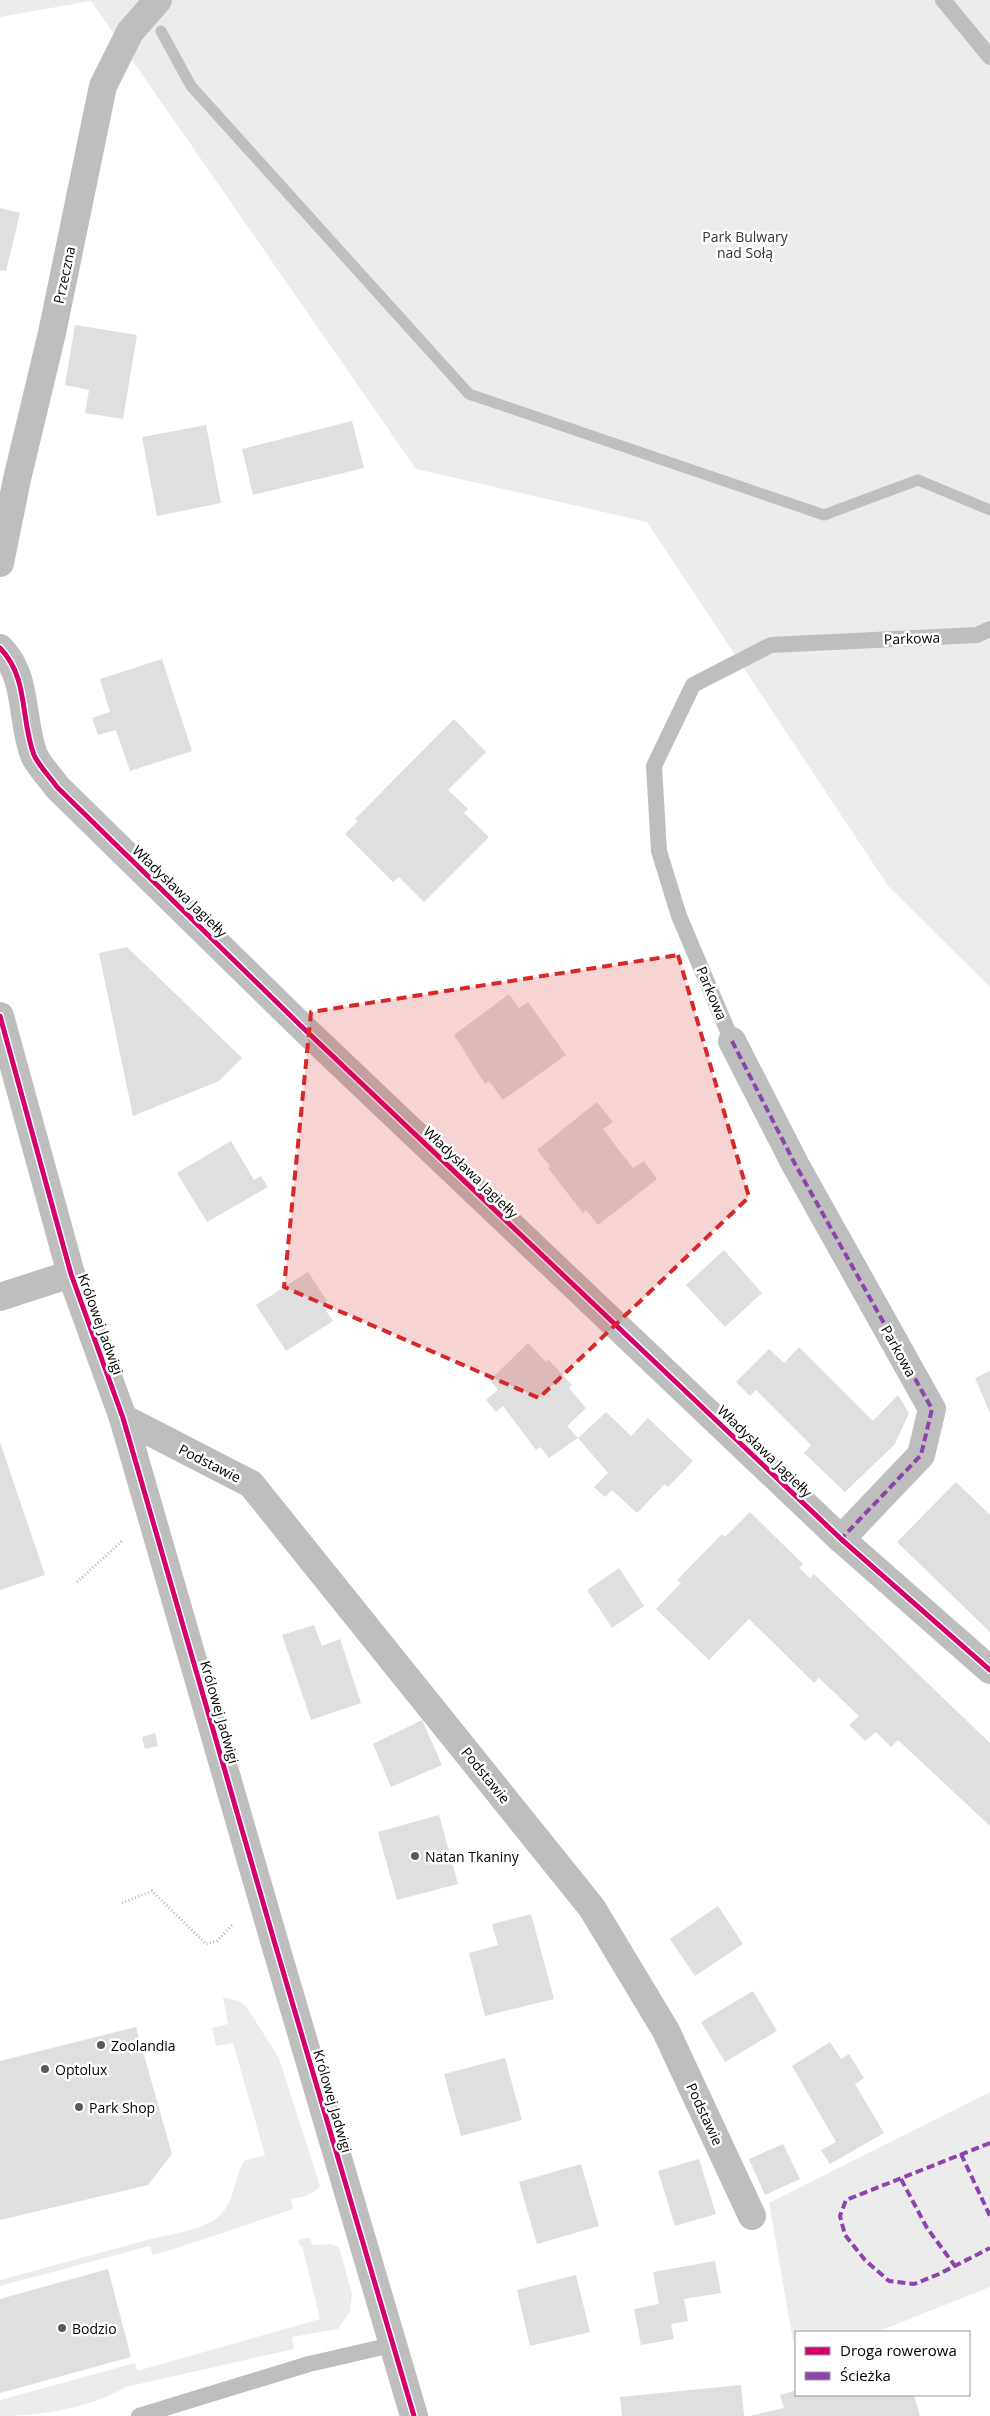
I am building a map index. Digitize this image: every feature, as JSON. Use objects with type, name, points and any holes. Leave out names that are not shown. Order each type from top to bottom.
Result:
[{"type":"street","name":"Przeczna","points":[[0,563],[16,479],[52,333],[103,86],[130,32],[158,0]]},
{"type":"street","name":"Władysława Jagiełły","points":[[0,648],[11,659],[19,676],[22,700],[35,756],[57,787],[300,1025],[841,1539],[990,1670]]},
{"type":"street","name":"Królowej Jadwigi","points":[[0,1016],[71,1274],[123,1418],[414,2416]]},
{"type":"street","name":"Parkowa","points":[[732,1041],[795,1164],[932,1409],[921,1455],[841,1539]]},
{"type":"street","points":[[0,1297],[71,1274]]},
{"type":"street","name":"Podstawie","points":[[123,1418],[251,1484],[592,1908],[666,2031],[752,2216]]},
{"type":"lane","points":[[943,0],[990,57]]},
{"type":"lane","name":"Parkowa","points":[[732,1041],[679,916],[659,851],[654,766],[693,685],[771,645],[977,635],[990,629]]},
{"type":"lane","points":[[147,2415],[309,2364],[392,2345]]},
{"type":"path","points":[[77,1582],[116,1546]]},
{"type":"path","points":[[122,1902],[152,1891],[206,1944],[218,1941],[235,1922]]},
{"type":"highlighted area","points":[[678,955],[749,1197],[539,1398],[284,1287],[311,1012]]},
{"type":"green space","name":"Park Bulwary nad Sołą","points":[[0,0],[990,0],[990,987],[888,886],[647,522],[416,469],[91,1],[0,17]]},
{"type":"green space","points":[[223,1997],[239,2001],[246,2006],[279,2058],[320,2186],[310,2194],[291,2199],[293,2209],[171,2250],[153,2255],[150,2246],[0,2286],[0,2280],[195,2229],[212,2221],[224,2210],[231,2197],[244,2161],[265,2155],[233,2043],[216,2046],[212,2028],[228,2024]]},
{"type":"green space","points":[[990,2092],[990,2287],[880,2331],[795,2331],[795,2352],[769,2203]]},
{"type":"green space","points":[[310,2237],[312,2245],[331,2244],[339,2247],[352,2294],[350,2312],[338,2329],[292,2337],[294,2349],[126,2387],[81,2405],[49,2412],[0,2416],[0,2400],[135,2363],[137,2371],[320,2319],[302,2246],[300,2247],[298,2240]]},
{"type":"building","points":[[0,208],[20,213],[6,271],[0,270]]},
{"type":"building","points":[[75,325],[137,335],[123,419],[85,413],[89,390],[65,385]]},
{"type":"building","points":[[352,421],[364,468],[253,495],[242,449]]},
{"type":"building","points":[[206,425],[221,503],[157,516],[142,437]]},
{"type":"building","points":[[162,659],[192,751],[130,771],[116,730],[98,735],[92,718],[110,712],[100,679]]},
{"type":"building","points":[[454,719],[486,752],[448,790],[468,809],[464,813],[489,837],[424,902],[399,877],[393,882],[345,834],[358,821],[355,819]]},
{"type":"building","points":[[127,947],[242,1058],[219,1081],[133,1116],[99,953]]},
{"type":"building","points":[[509,994],[519,1008],[528,1002],[566,1055],[503,1100],[489,1081],[485,1084],[454,1035]]},
{"type":"building","points":[[597,1102],[613,1122],[603,1129],[618,1149],[633,1168],[644,1161],[657,1179],[598,1225],[586,1210],[583,1213],[548,1168],[550,1166],[537,1150]]},
{"type":"building","points":[[231,1141],[254,1180],[261,1176],[268,1187],[207,1222],[177,1173]]},
{"type":"building","points":[[724,1250],[762,1293],[725,1327],[686,1285]]},
{"type":"building","points":[[308,1272],[327,1301],[322,1305],[333,1321],[286,1351],[256,1305]]},
{"type":"building","points":[[528,1343],[546,1362],[548,1359],[572,1385],[569,1388],[586,1408],[567,1426],[578,1438],[549,1458],[540,1447],[536,1450],[503,1406],[496,1412],[486,1400],[498,1390],[490,1380]]},
{"type":"building","points":[[799,1347],[873,1421],[898,1395],[909,1413],[895,1444],[845,1492],[804,1453],[811,1445],[756,1390],[750,1396],[736,1382],[769,1349],[784,1363]]},
{"type":"building","points":[[990,1371],[990,1413],[975,1378]]},
{"type":"building","points":[[606,1412],[631,1436],[648,1418],[693,1461],[668,1487],[665,1484],[637,1513],[612,1490],[605,1497],[594,1487],[608,1473],[578,1438]]},
{"type":"building","points":[[0,1442],[45,1575],[0,1590]]},
{"type":"building","points":[[956,1482],[990,1515],[990,1632],[897,1542]]},
{"type":"building","points":[[750,1512],[803,1564],[799,1568],[810,1578],[814,1574],[990,1743],[990,1826],[898,1740],[891,1747],[876,1732],[865,1741],[849,1725],[859,1716],[819,1678],[814,1683],[749,1619],[709,1660],[656,1609],[681,1583],[677,1580],[722,1534],[725,1537]]},
{"type":"building","points":[[619,1568],[644,1606],[612,1628],[587,1590]]},
{"type":"building","points":[[314,1625],[322,1646],[340,1639],[361,1703],[311,1720],[282,1635]]},
{"type":"building","points":[[422,1720],[442,1765],[391,1787],[373,1744]]},
{"type":"building","points":[[155,1733],[158,1746],[145,1749],[142,1737]]},
{"type":"building","points":[[439,1815],[458,1884],[397,1900],[378,1832]]},
{"type":"building","points":[[718,1906],[743,1944],[695,1976],[670,1939]]},
{"type":"building","points":[[531,1914],[554,1999],[485,2016],[469,1953],[498,1945],[492,1924]]},
{"type":"building","points":[[753,1991],[777,2031],[725,2062],[701,2022]]},
{"type":"building","name":"Park Shop","points":[[136,2027],[172,2154],[148,2185],[0,2220],[0,2061]]},
{"type":"building","points":[[830,2042],[841,2059],[849,2054],[864,2078],[855,2084],[884,2133],[830,2164],[821,2150],[836,2142],[792,2066]]},
{"type":"building","points":[[505,2058],[522,2120],[461,2136],[444,2074]]},
{"type":"building","points":[[783,2144],[800,2179],[765,2195],[749,2159]]},
{"type":"building","points":[[699,2159],[716,2214],[675,2226],[658,2171]]},
{"type":"building","points":[[581,2164],[599,2226],[537,2244],[519,2182]]},
{"type":"building","points":[[715,2261],[721,2293],[684,2299],[688,2321],[671,2324],[674,2339],[641,2345],[634,2309],[659,2304],[653,2272]]},
{"type":"building","name":"Bodzio","points":[[108,2269],[131,2357],[0,2393],[0,2299]]},
{"type":"building","points":[[576,2275],[590,2332],[530,2346],[517,2290]]},
{"type":"building","points":[[741,2385],[744,2416],[622,2416],[620,2397]]},
{"type":"building","points":[[795,2390],[795,2396],[914,2396],[920,2416],[749,2416],[784,2408],[780,2395]]},
{"type":"waterway","points":[[161,31],[191,86],[469,394],[824,515],[918,480],[990,510]]},
{"type":"marked path","points":[[732,1041],[795,1164],[932,1409],[921,1455],[841,1539]]},
{"type":"marked path","points":[[990,2143],[846,2200],[840,2216],[845,2235],[865,2260],[889,2281],[914,2284],[939,2274],[990,2248]]},
{"type":"marked path","points":[[961,2154],[990,2216]]},
{"type":"marked path","points":[[901,2179],[927,2228],[955,2266]]},
{"type":"cycle path","points":[[0,648],[16,672],[34,755],[57,787],[300,1025],[841,1539],[990,1670]]},
{"type":"cycle path","points":[[0,1016],[71,1274],[123,1418],[414,2416]]},
{"type":"place","name":"Natan Tkaniny","points":[[415,1856]]},
{"type":"place","name":"Zoolandia","points":[[101,2045]]},
{"type":"place","name":"Optolux","points":[[45,2069]]},
{"type":"place","name":"Park Shop","points":[[79,2107]]},
{"type":"place","name":"Bodzio","points":[[62,2328]]}]
